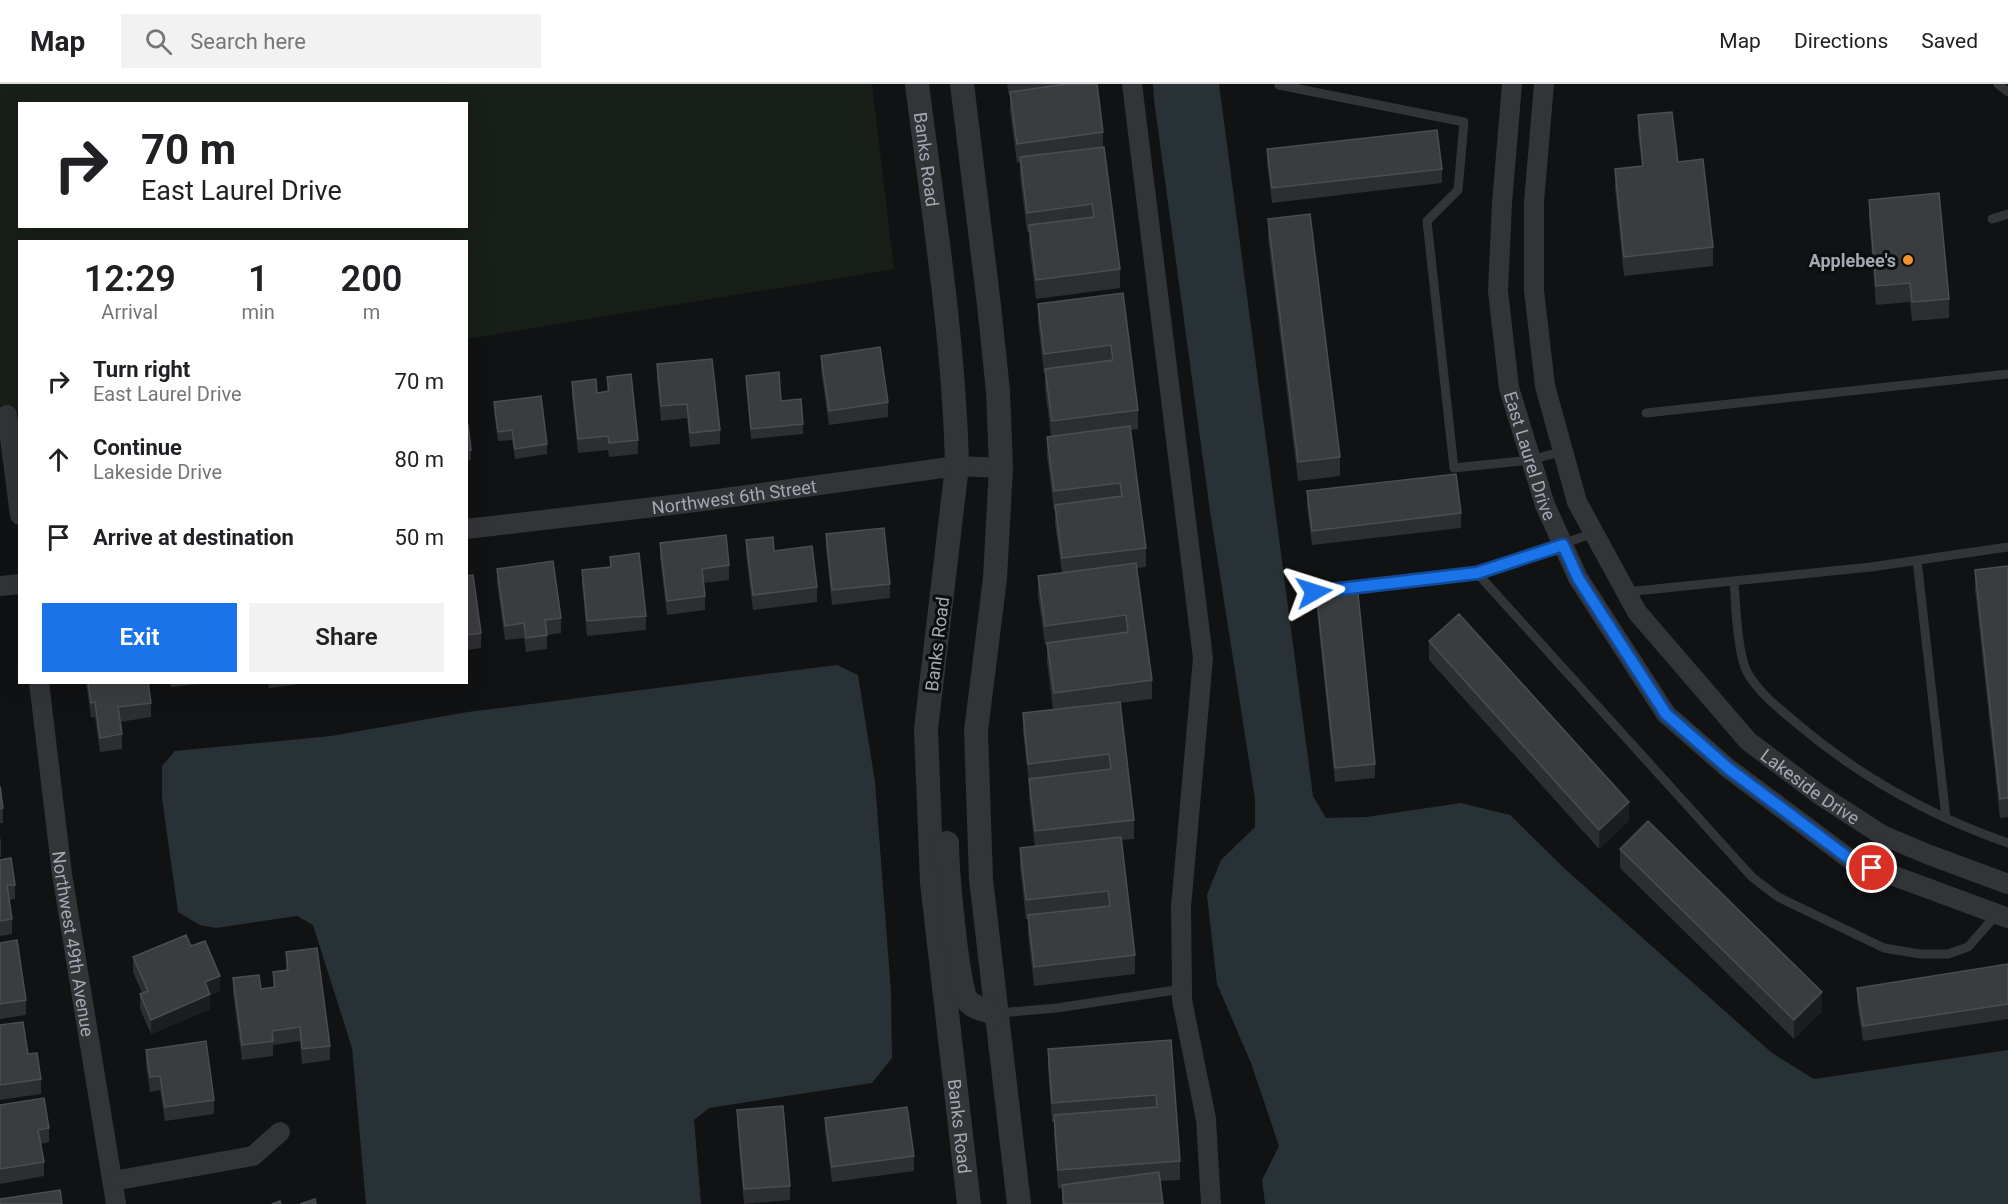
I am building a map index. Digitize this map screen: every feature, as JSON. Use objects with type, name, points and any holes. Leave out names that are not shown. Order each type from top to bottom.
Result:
[{"type":"street","name":"Banks Road","points":[[917,84],[953,386],[957,466],[927,729],[932,883],[966,1204]]},
{"type":"street","points":[[962,84],[992,327],[998,391],[1001,468],[995,578],[976,731],[981,879],[1019,1204]]},
{"type":"street","points":[[1132,84],[1203,658],[1181,907],[1182,1000],[1206,1119],[1211,1204]]},
{"type":"street","name":"East Laurel Drive","points":[[1512,84],[1502,203],[1498,291],[1509,388],[1545,505],[1578,578],[1666,714],[1729,769]]},
{"type":"street","name":"East Laurel Drive","points":[[1544,84],[1534,202],[1534,290],[1545,386],[1577,502],[1637,612],[1748,741]]},
{"type":"street","points":[[7,414],[18,499]]},
{"type":"street","name":"Northwest 6th Street","points":[[468,529],[688,503],[957,466],[1001,468]]},
{"type":"street","points":[[0,586],[18,584]]},
{"type":"street","name":"Northwest 49th Avenue","points":[[39,684],[62,874],[116,1204]]},
{"type":"street","name":"Lakeside Drive","points":[[1748,741],[1820,795],[1882,835],[2008,884]]},
{"type":"street","points":[[928,762],[947,837],[947,868],[966,998],[975,1006],[996,1013]]},
{"type":"street","name":"Lakeside Drive","points":[[1729,769],[1851,860],[2002,916]]},
{"type":"street","points":[[113,1181],[253,1156],[280,1132]]},
{"type":"lane","points":[[1998,84],[2008,92]]},
{"type":"lane","points":[[1279,85],[1464,122],[1458,190],[1427,221],[1454,468],[1531,460],[1563,451]]},
{"type":"lane","points":[[1992,219],[2008,214]]},
{"type":"lane","points":[[1646,414],[2008,374]]},
{"type":"lane","points":[[1314,592],[1477,573],[1594,533]]},
{"type":"lane","points":[[1626,592],[1871,567],[2008,547]]},
{"type":"lane","points":[[1917,560],[1946,818]]},
{"type":"lane","points":[[1477,573],[1752,877],[1778,897],[1884,948],[1920,954],[1948,954],[1968,947],[2002,916]]},
{"type":"lane","points":[[1734,582],[1740,644],[1746,670],[1763,695],[1821,744],[1895,794],[2008,843]]},
{"type":"lane","points":[[996,1013],[1057,1008],[1182,989]]},
{"type":"shaded area","points":[[0,84],[872,84],[894,269],[468,339],[468,240],[18,240],[18,412],[0,415]]},
{"type":"shaded area","points":[[1153,84],[1219,84],[1313,796],[1326,818],[1366,817],[1461,803],[1510,815],[1564,868],[1772,1053],[1814,1079],[2008,1050],[2008,1204],[1265,1204],[1262,1180],[1279,1146],[1251,1063],[1217,984],[1207,895],[1221,860],[1255,827],[1255,799],[1210,511]]},
{"type":"shaded area","points":[[837,665],[858,675],[875,782],[891,992],[892,1058],[872,1083],[709,1108],[694,1120],[701,1204],[366,1204],[352,1048],[313,925],[297,916],[216,928],[200,925],[178,912],[162,798],[162,766],[175,751],[331,736],[468,712]]},
{"type":"building","points":[[1066,84],[1097,84],[1103,132],[1017,144],[1010,92]]},
{"type":"building","points":[[1672,112],[1678,162],[1703,159],[1713,247],[1624,257],[1615,169],[1643,166],[1638,115]]},
{"type":"building","points":[[1437,130],[1442,169],[1272,188],[1267,149]]},
{"type":"building","points":[[1104,147],[1120,269],[1036,280],[1029,225],[1094,217],[1092,204],[1027,213],[1020,157]]},
{"type":"building","name":"Applebee's","points":[[1939,193],[1949,299],[1912,302],[1910,283],[1876,286],[1869,200]]},
{"type":"building","points":[[1310,214],[1340,457],[1298,462],[1268,219]]},
{"type":"building","points":[[1123,293],[1138,410],[1052,421],[1045,369],[1113,360],[1111,345],[1044,354],[1038,304]]},
{"type":"building","points":[[880,347],[888,402],[829,411],[821,356]]},
{"type":"building","points":[[712,359],[720,430],[690,433],[687,404],[661,406],[657,364]]},
{"type":"building","points":[[779,372],[781,401],[801,399],[803,424],[751,429],[746,376]]},
{"type":"building","points":[[631,374],[638,440],[609,443],[608,436],[578,439],[572,382],[596,379],[597,393],[609,391],[607,377]]},
{"type":"building","points":[[541,396],[547,444],[515,449],[512,430],[498,432],[494,402]]},
{"type":"building","points":[[468,425],[471,450],[468,451]]},
{"type":"building","points":[[1130,426],[1146,548],[1062,558],[1055,505],[1122,496],[1120,483],[1054,491],[1047,437]]},
{"type":"building","points":[[1456,474],[1461,513],[1312,531],[1307,491]]},
{"type":"building","points":[[884,528],[890,584],[832,590],[826,534]]},
{"type":"building","points":[[726,535],[729,565],[702,569],[705,596],[667,601],[660,543]]},
{"type":"building","points":[[773,537],[774,551],[812,546],[817,587],[753,595],[746,540]]},
{"type":"building","points":[[639,553],[646,616],[587,621],[582,570],[611,567],[610,557]]},
{"type":"building","points":[[553,561],[561,618],[545,620],[547,635],[526,638],[524,623],[505,626],[497,569]]},
{"type":"building","points":[[1136,563],[1152,680],[1054,693],[1047,643],[1128,632],[1126,615],[1045,626],[1038,576]]},
{"type":"building","points":[[2008,566],[2008,798],[2000,799],[1975,570]]},
{"type":"building","points":[[473,575],[481,633],[468,635],[468,576]]},
{"type":"building","points":[[1358,593],[1375,764],[1335,768],[1317,598]]},
{"type":"building","points":[[1459,614],[1629,802],[1599,830],[1429,641]]},
{"type":"building","points":[[88,684],[148,684],[151,703],[118,707],[122,734],[100,738],[95,702],[91,703]]},
{"type":"building","points":[[1120,702],[1134,820],[1035,831],[1029,779],[1111,769],[1109,754],[1028,764],[1023,713]]},
{"type":"building","points":[[0,786],[3,808],[0,809]]},
{"type":"building","points":[[1648,821],[1822,992],[1794,1020],[1620,849]]},
{"type":"building","points":[[1121,837],[1135,955],[1034,967],[1028,915],[1110,906],[1108,891],[1026,900],[1020,848]]},
{"type":"building","points":[[11,858],[15,885],[7,885],[12,919],[0,921],[0,860]]},
{"type":"building","points":[[186,935],[191,946],[205,941],[220,976],[205,982],[210,994],[151,1020],[140,994],[148,991],[133,957]]},
{"type":"building","points":[[17,940],[26,1000],[0,1004],[0,943]]},
{"type":"building","points":[[317,948],[330,1046],[302,1049],[300,1027],[272,1031],[273,1041],[242,1045],[233,978],[259,975],[261,989],[275,987],[273,972],[288,970],[286,952]]},
{"type":"building","points":[[2008,964],[2008,1004],[1863,1026],[1857,988]]},
{"type":"building","points":[[23,1022],[28,1054],[37,1053],[41,1079],[0,1085],[0,1025]]},
{"type":"building","points":[[1171,1040],[1180,1161],[1058,1170],[1054,1115],[1157,1107],[1156,1095],[1052,1103],[1048,1049]]},
{"type":"building","points":[[206,1041],[214,1100],[165,1107],[160,1076],[150,1077],[146,1050]]},
{"type":"building","points":[[44,1098],[49,1128],[38,1130],[44,1162],[0,1169],[0,1105]]},
{"type":"building","points":[[783,1106],[790,1186],[744,1189],[737,1110]]},
{"type":"building","points":[[907,1107],[914,1156],[832,1167],[825,1118]]},
{"type":"building","points":[[1159,1172],[1163,1204],[1064,1204],[1062,1185]]},
{"type":"building","points":[[60,1190],[62,1204],[0,1204],[0,1199]]},
{"type":"building","points":[[315,1199],[316,1204],[300,1204]]},
{"type":"place","name":"Applebee's","points":[[1908,260]]},
{"type":"route","points":[[1314,592],[1477,573],[1563,545],[1578,578],[1666,714],[1729,769],[1851,860],[1872,868]]}]
